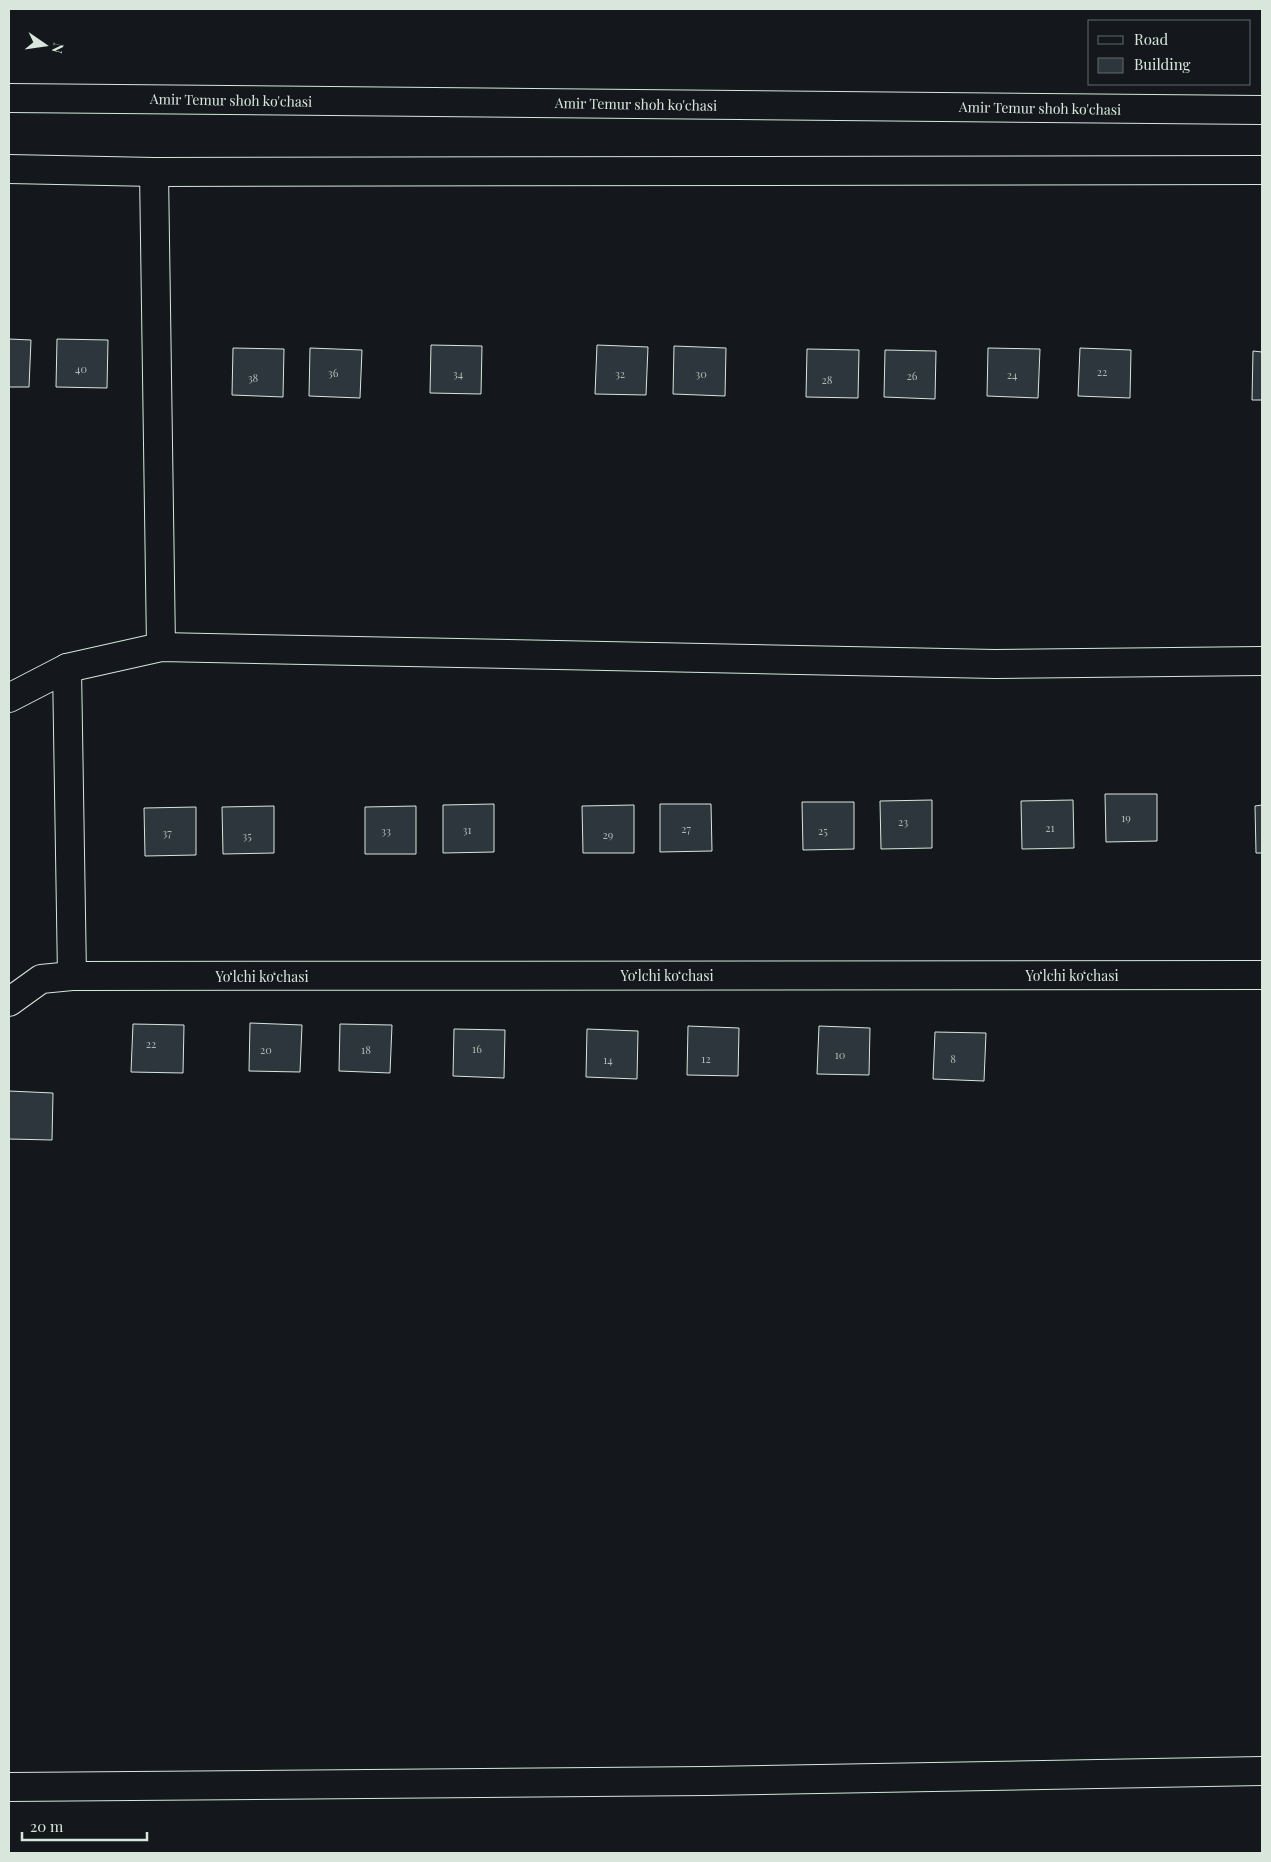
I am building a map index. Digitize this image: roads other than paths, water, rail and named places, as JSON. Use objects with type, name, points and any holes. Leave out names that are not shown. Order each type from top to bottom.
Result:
[{"type":"main road","name":"Amir Temur shoh ko'chasi","points":[[9,98],[1262,110]]},
{"type":"main road","points":[[9,169],[154,172],[1262,170]]},
{"type":"main road","points":[[154,172],[161,647]]},
{"type":"main road","points":[[9,698],[67,668],[161,647],[994,664],[1262,661]]},
{"type":"main road","points":[[67,668],[72,976]]},
{"type":"main road","name":"Yoʻlchi koʻchasi","points":[[9,1002],[41,979],[72,976],[1262,975]]},
{"type":"main road","points":[[9,1787],[707,1781],[1262,1771]]}]
